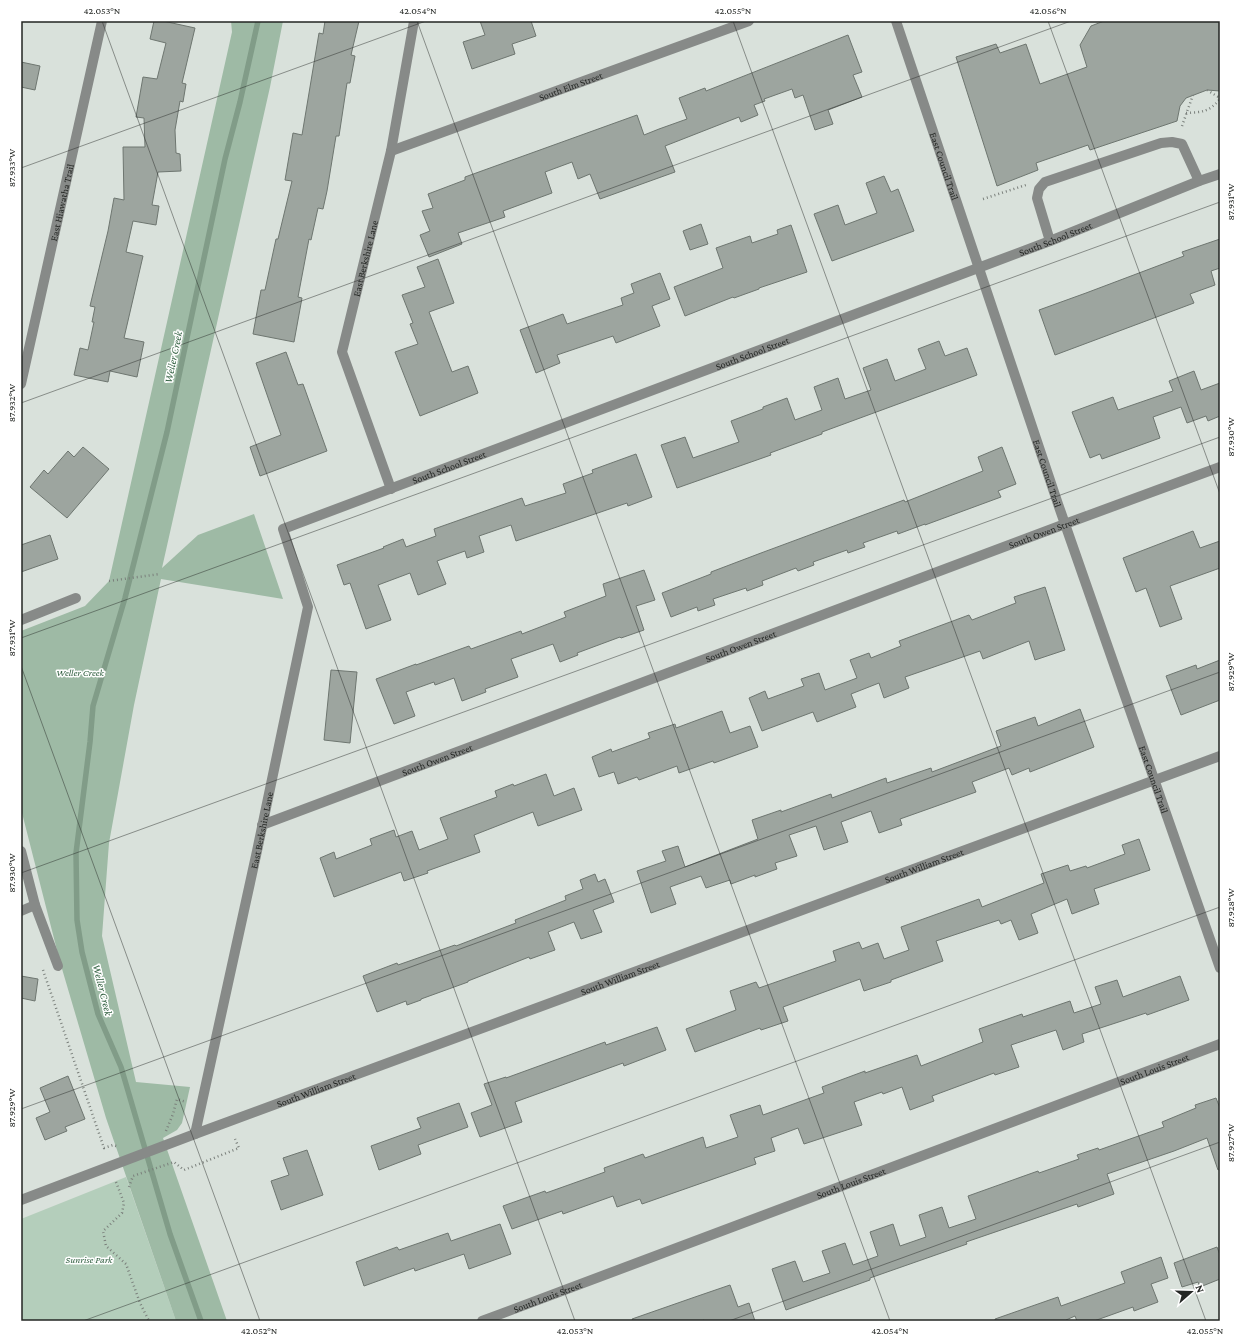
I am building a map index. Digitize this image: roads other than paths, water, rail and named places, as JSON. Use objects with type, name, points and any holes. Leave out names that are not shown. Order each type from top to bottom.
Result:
[{"type":"street","name":"East Hiawatha Trail","points":[[21,384],[102,21]]},
{"type":"street","name":"East Berkshire Lane","points":[[391,489],[342,352],[391,151],[414,21]]},
{"type":"street","name":"South Elm Street","points":[[391,151],[749,21]]},
{"type":"street","name":"East Council Trail","points":[[896,21],[1065,524],[1220,968]]},
{"type":"street","points":[[1050,241],[1037,198],[1039,189],[1045,182],[1161,143],[1172,142],[1182,144],[1199,181]]},
{"type":"street","name":"South School Street","points":[[283,529],[1050,241],[1220,174]]},
{"type":"street","name":"South Owen Street","points":[[262,825],[1065,524],[1220,468]]},
{"type":"street","name":"East Berkshire Lane","points":[[195,1134],[308,607],[283,529]]},
{"type":"street","points":[[21,620],[76,598]]},
{"type":"street","name":"South William Street","points":[[21,1200],[195,1134],[1220,756]]},
{"type":"street","points":[[21,851],[35,905],[58,966]]},
{"type":"street","points":[[21,911],[35,905]]},
{"type":"street","name":"South Louis Street","points":[[482,1321],[1220,1044]]},
{"type":"waterway","name":"Weller Creek","points":[[201,1321],[170,1234],[121,1067],[98,1014],[82,952],[77,920],[76,853],[93,706],[125,598],[167,432],[225,159],[240,102],[258,21]]},
{"type":"park label","name":"Sunrise Park","points":[[89,1259]]}]
